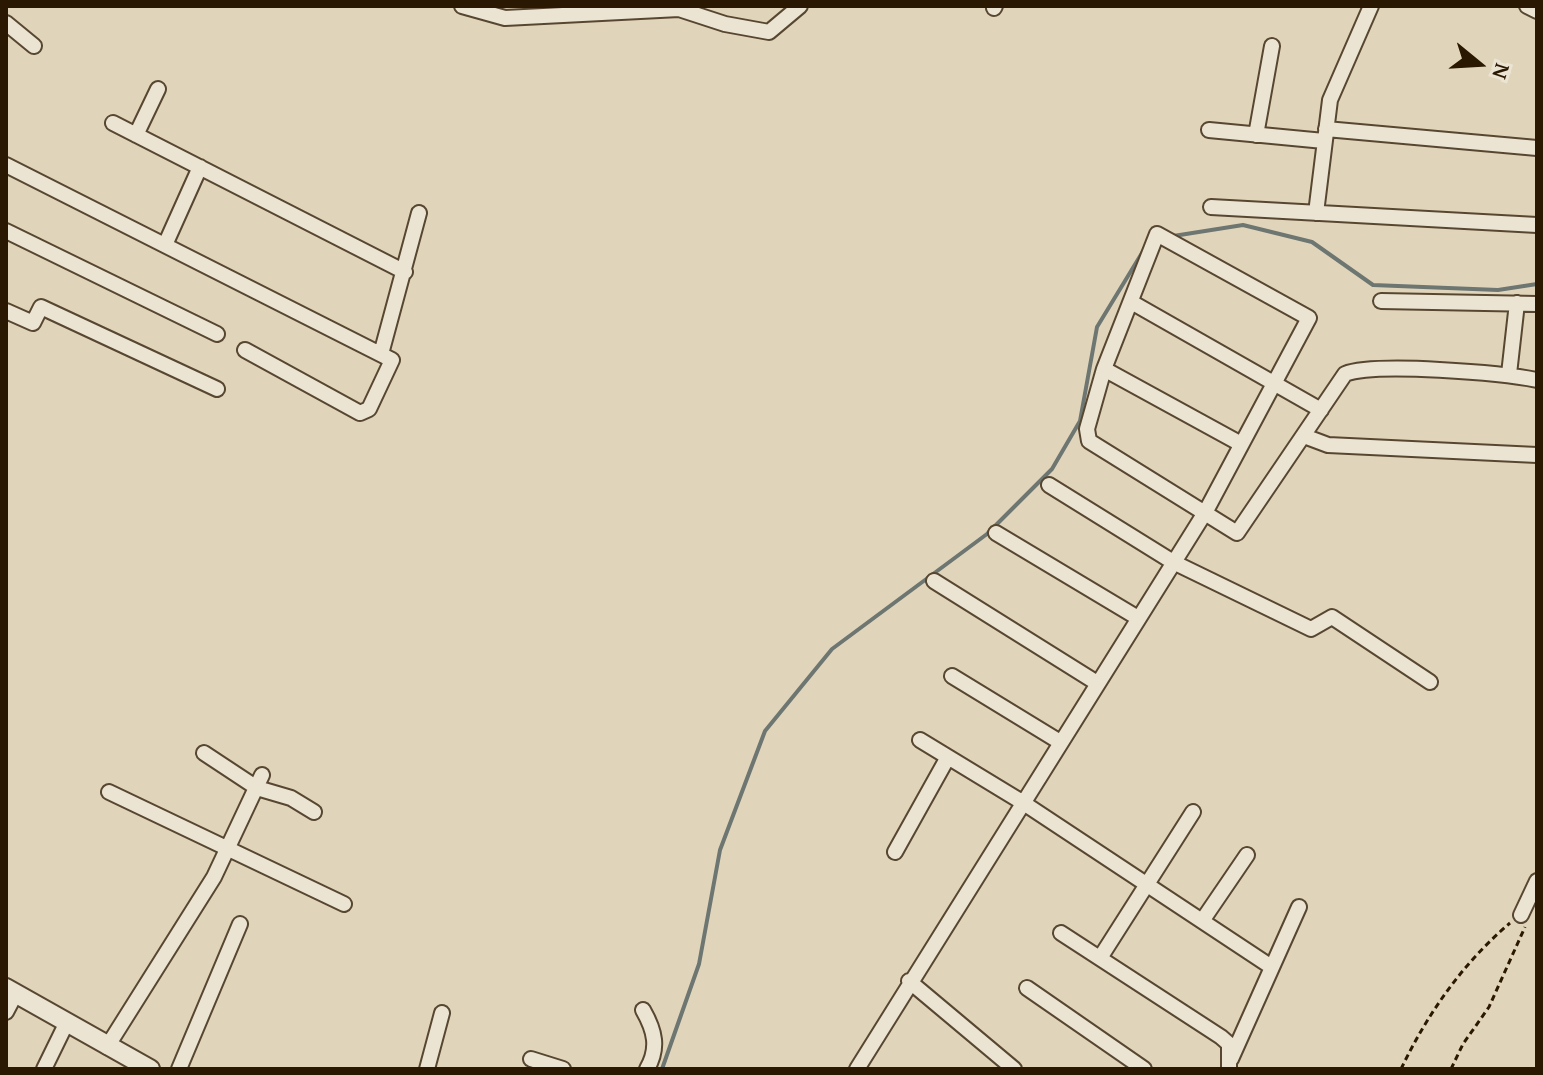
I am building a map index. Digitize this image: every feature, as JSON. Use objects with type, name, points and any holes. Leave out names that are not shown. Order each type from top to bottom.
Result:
[{"type":"street","points":[[462,6],[505,18],[679,9],[725,24],[769,32],[800,6]]},
{"type":"street","points":[[1316,213],[1330,100],[1371,6]]},
{"type":"street","points":[[1527,6],[1537,11]]},
{"type":"street","points":[[6,23],[34,46]]},
{"type":"street","points":[[1256,135],[1272,46]]},
{"type":"street","points":[[136,135],[158,89]]},
{"type":"street","points":[[113,123],[405,272]]},
{"type":"street","points":[[1209,130],[1256,135],[1325,135],[1537,148]]},
{"type":"street","points":[[6,165],[392,360],[369,409],[360,413],[245,350]]},
{"type":"street","points":[[165,245],[200,167]]},
{"type":"street","points":[[1211,207],[1537,225]]},
{"type":"street","points":[[381,354],[419,213]]},
{"type":"street","points":[[6,231],[217,334]]},
{"type":"street","points":[[857,1069],[909,981],[1206,511],[1309,318],[1157,234],[1133,303],[1104,369],[1087,429],[1089,441],[1206,511],[1237,533],[1345,374],[1355,370],[1509,374],[1537,380]]},
{"type":"street","points":[[1381,301],[1537,304]]},
{"type":"street","points":[[1133,303],[1321,410]]},
{"type":"street","points":[[1509,374],[1517,303]]},
{"type":"street","points":[[6,311],[33,323],[41,307],[217,389]]},
{"type":"street","points":[[1104,369],[1241,444]]},
{"type":"street","points":[[1304,436],[1328,445],[1537,455]]},
{"type":"street","points":[[1049,485],[1173,562],[1311,629],[1332,617],[1430,682]]},
{"type":"street","points":[[996,533],[1138,618]]},
{"type":"street","points":[[934,581],[1097,683]]},
{"type":"street","points":[[952,676],[1060,742]]},
{"type":"street","points":[[920,740],[1022,802],[1270,966]]},
{"type":"street","points":[[204,753],[314,812]]},
{"type":"street","points":[[895,852],[948,757]]},
{"type":"street","points":[[107,1047],[228,852],[259,782]]},
{"type":"street","points":[[109,792],[228,852],[344,904]]},
{"type":"street","points":[[1100,958],[1193,812]]},
{"type":"street","points":[[1202,921],[1247,855]]},
{"type":"street","points":[[1521,915],[1537,881]]},
{"type":"street","points":[[1230,1064],[1270,966],[1299,907]]},
{"type":"street","points":[[179,1069],[240,924]]},
{"type":"street","points":[[1061,933],[1221,1037],[1229,1044],[1230,1064]]},
{"type":"street","points":[[909,981],[1014,1069]]},
{"type":"street","points":[[1027,988],[1144,1069]]},
{"type":"street","points":[[6,1012],[11,990],[150,1069]]},
{"type":"street","points":[[643,1010],[654,1029],[655,1055],[647,1069]]},
{"type":"street","points":[[427,1069],[442,1013]]},
{"type":"street","points":[[44,1069],[66,1024]]},
{"type":"street","points":[[531,1059],[563,1069]]},
{"type":"path","points":[[1401,1069],[1424,1021],[1463,970],[1521,915],[1526,923],[1489,1007],[1463,1044],[1451,1069]]},
{"type":"waterway","points":[[1167,237],[1243,225],[1312,242],[1373,285],[1498,290],[1537,284]]},
{"type":"waterway","points":[[662,1069],[699,964],[720,850],[765,731],[832,649],[987,534],[1052,469],[1080,421],[1097,327],[1145,248]]}]
